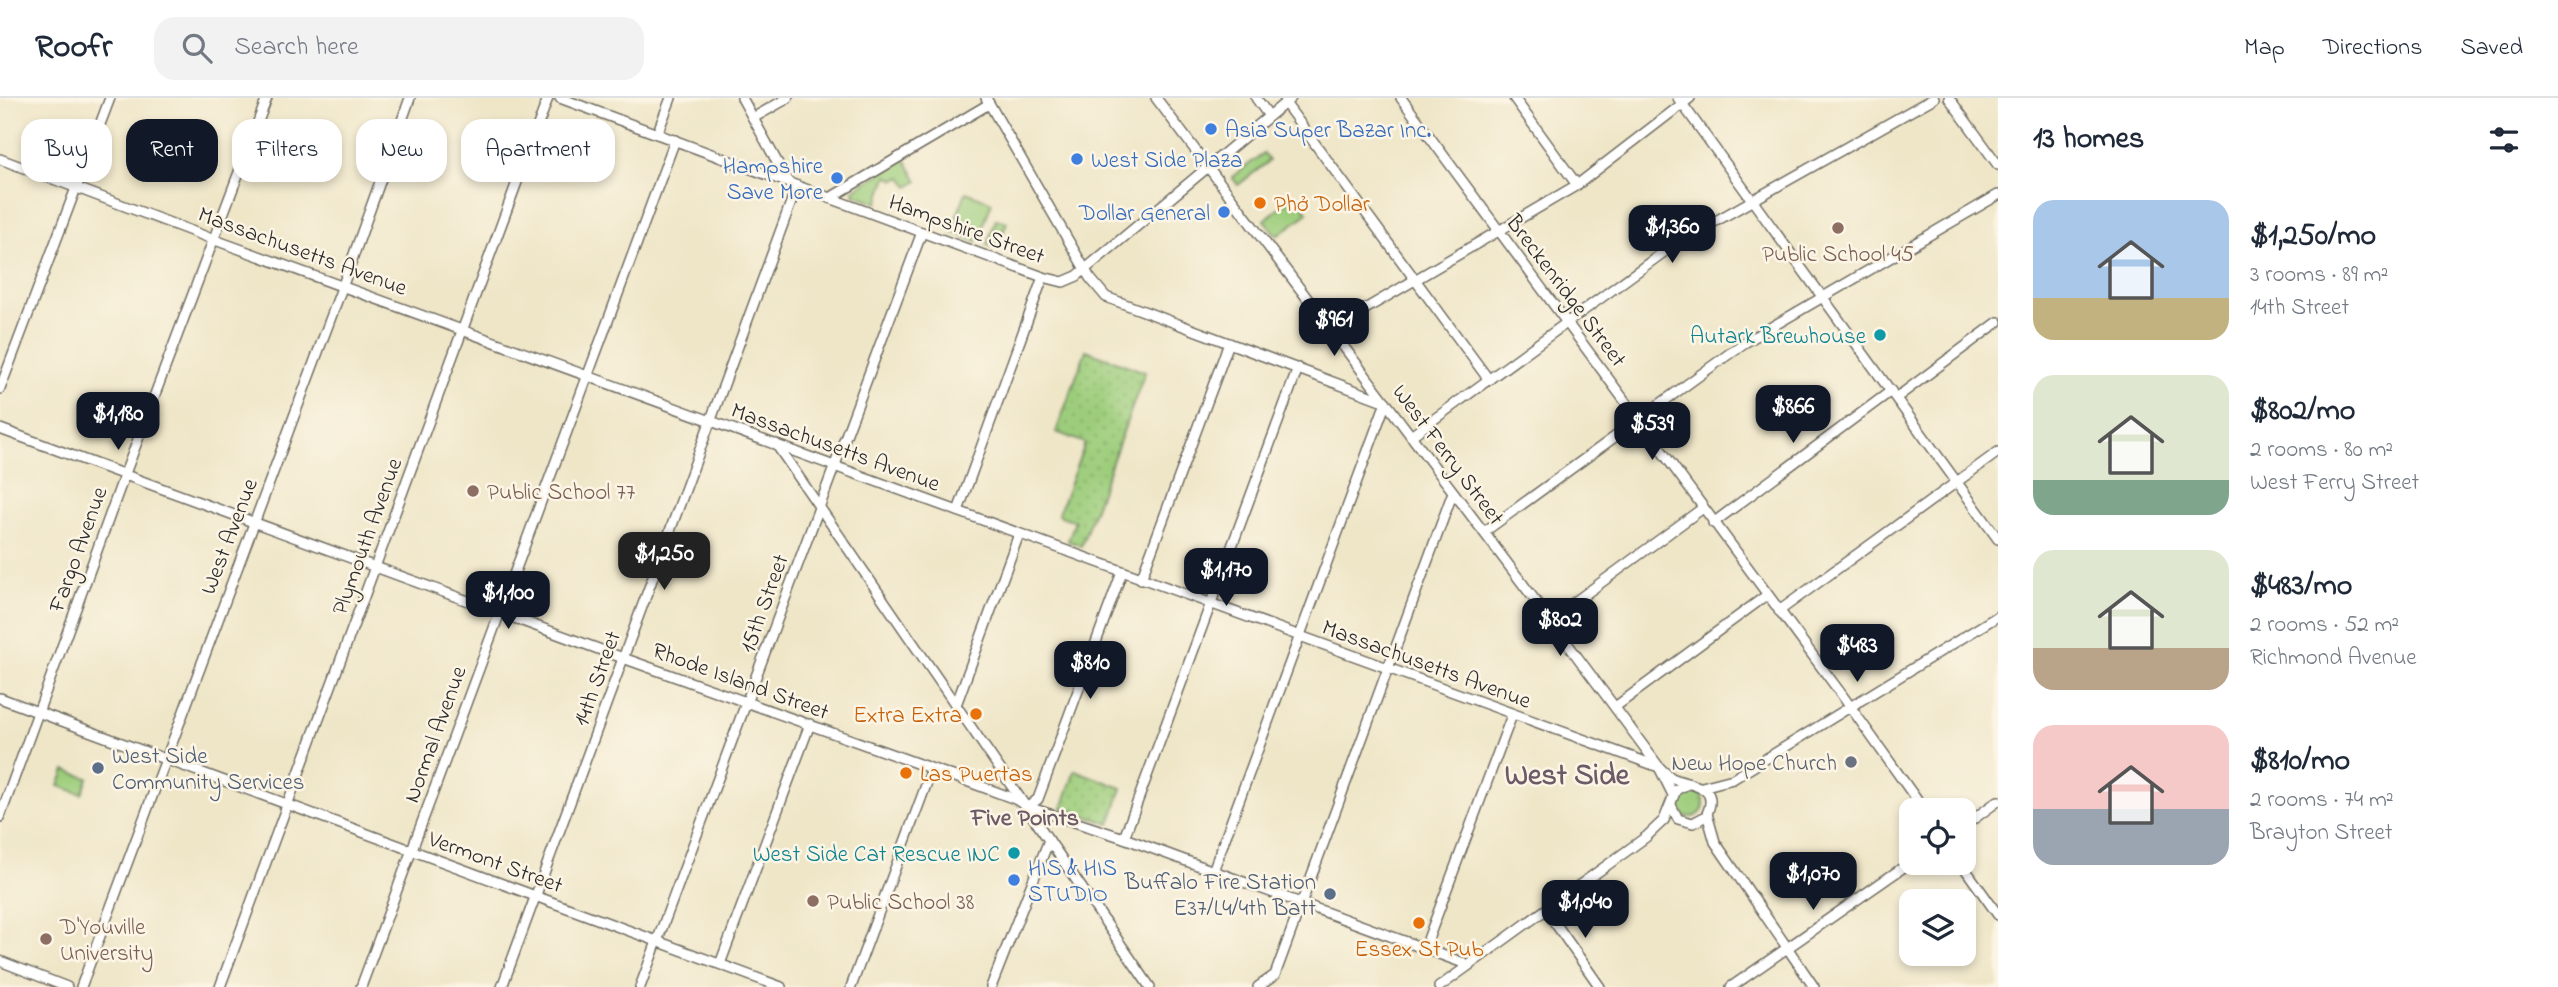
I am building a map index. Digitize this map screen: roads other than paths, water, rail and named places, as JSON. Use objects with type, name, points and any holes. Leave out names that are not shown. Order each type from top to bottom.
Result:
[{"type":"street","points":[[0,389],[110,98]]},
{"type":"street","name":"Fargo Avenue","points":[[0,817],[125,474],[267,98]]},
{"type":"street","name":"West Avenue","points":[[81,987],[410,98]]},
{"type":"street","name":"Plymouth Avenue","points":[[220,987],[548,98]]},
{"type":"street","name":"Hampshire Street","points":[[560,98],[1043,276],[1063,282],[1085,269]]},
{"type":"street","points":[[657,134],[671,98]]},
{"type":"street","points":[[742,98],[793,184]]},
{"type":"street","points":[[753,118],[788,98]]},
{"type":"street","name":"West Ferry Street","points":[[1156,98],[1659,767],[1668,776],[1688,784]]},
{"type":"street","points":[[1256,98],[1269,116]]},
{"type":"street","name":"Breckenridge Street","points":[[1401,98],[1915,798]]},
{"type":"street","points":[[1514,98],[1577,185]]},
{"type":"street","points":[[1411,436],[1675,244],[1934,98]]},
{"type":"street","points":[[1949,98],[1998,165]]},
{"type":"street","points":[[1085,269],[1288,100],[1489,380]]},
{"type":"street","points":[[1331,329],[1577,185],[1683,100],[1752,200],[1998,539]]},
{"type":"street","points":[[830,198],[988,101],[1085,269],[1099,291],[1107,298],[1386,402],[1213,871]]},
{"type":"street","name":"Normal Avenue","points":[[361,987],[675,140]]},
{"type":"street","name":"Massachusetts Avenue","points":[[0,159],[1659,767]]},
{"type":"street","name":"14th Street","points":[[502,987],[712,421],[793,184]]},
{"type":"street","points":[[1484,531],[1744,343],[1998,195]]},
{"type":"street","name":"15th Street","points":[[640,987],[922,232]]},
{"type":"street","points":[[958,511],[1043,276]]},
{"type":"street","points":[[1713,523],[1998,322]]},
{"type":"street","points":[[1141,579],[1229,343]]},
{"type":"street","points":[[1124,838],[1298,368]]},
{"type":"street","name":"Rhode Island Street","points":[[0,429],[1015,799],[1028,807],[1124,838],[1469,965]]},
{"type":"street","points":[[776,444],[1150,987]]},
{"type":"street","points":[[1779,611],[1998,452]]},
{"type":"street","points":[[1258,987],[1275,975],[1453,492]]},
{"type":"street","points":[[1550,620],[1703,508]]},
{"type":"street","points":[[956,705],[1019,534]]},
{"type":"street","points":[[1028,807],[1038,799],[1122,572]]},
{"type":"street","points":[[1615,707],[1768,595]]},
{"type":"street","points":[[1710,802],[1732,779],[1998,616]]},
{"type":"street","name":"Vermont Street","points":[[0,698],[781,987]]},
{"type":"street","points":[[1424,950],[1512,715]]},
{"type":"street","points":[[720,964],[810,724]]},
{"type":"street","name":"West Ferry Street","points":[[1659,767],[1672,800]]},
{"type":"street","points":[[851,987],[932,769]]},
{"type":"street","points":[[1445,985],[1646,837],[1664,820],[1678,788],[1688,784],[1702,787],[1732,779]]},
{"type":"street","points":[[1646,837],[1669,825],[1701,821],[1707,814],[1710,802],[1702,787]]},
{"type":"street","points":[[1672,800],[1674,814],[1715,842]]},
{"type":"street","points":[[1976,817],[1998,801]]},
{"type":"street","points":[[1707,814],[1715,842],[1814,987]]},
{"type":"street","points":[[990,987],[1049,840]]},
{"type":"street","points":[[1731,987],[1899,870]]},
{"type":"street","points":[[1970,875],[1998,915]]},
{"type":"street","points":[[1546,910],[1600,987]]},
{"type":"street","points":[[0,961],[67,987]]},
{"type":"place","name":"Asia Super Bazar Inc.","points":[[1211,129]]},
{"type":"place","name":"West Side Plaza","points":[[1077,159]]},
{"type":"place","name":"Hampshire Save More","points":[[837,178]]},
{"type":"place","name":"Phở Dollar","points":[[1260,203]]},
{"type":"place","name":"Dollar General","points":[[1224,212]]},
{"type":"place","name":"Public School 45","points":[[1838,228]]},
{"type":"place","name":"Autark Brewhouse","points":[[1880,335]]},
{"type":"place","name":"Public School 77","points":[[473,491]]},
{"type":"place","name":"Extra Extra","points":[[976,714]]},
{"type":"place","name":"New Hope Church","points":[[1851,762]]},
{"type":"place","name":"West Side Community Services","points":[[98,768]]},
{"type":"place","name":"Las Puertas","points":[[906,773]]},
{"type":"place","name":"West Side Cat Rescue INC","points":[[1014,853]]},
{"type":"place","name":"HIS & HIS STUDIO","points":[[1014,880]]},
{"type":"place","name":"Buffalo Fire Station E37/L4/4th Batt","points":[[1330,894]]},
{"type":"place","name":"Public School 38","points":[[813,901]]},
{"type":"place","name":"Essex St Pub","points":[[1419,923]]},
{"type":"place","name":"D'Youville University","points":[[46,939]]},
{"type":"district","name":"West Side","points":[[1567,774]]},
{"type":"district","name":"Five Points","points":[[1025,817]]}]
